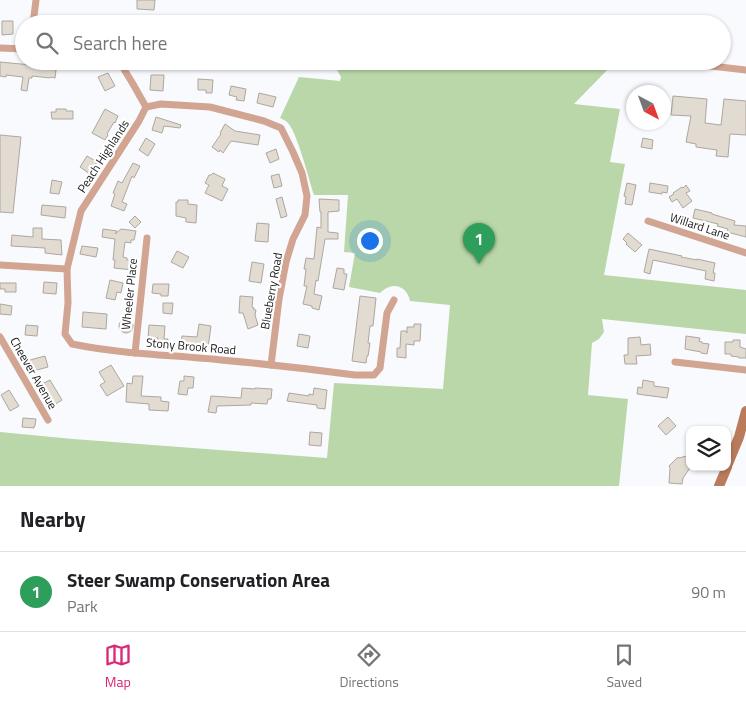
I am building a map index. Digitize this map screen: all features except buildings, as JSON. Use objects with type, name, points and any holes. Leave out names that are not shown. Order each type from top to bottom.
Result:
[{"type":"street","points":[[34,15],[36,0]]},
{"type":"street","points":[[0,48],[15,49]]},
{"type":"street","points":[[731,68],[746,70]]},
{"type":"street","points":[[124,70],[146,107]]},
{"type":"street","name":"Blueberry Road","points":[[146,107],[161,104],[210,107],[264,121],[281,128],[293,152],[302,173],[308,196],[305,215],[293,239],[286,262],[270,365]]},
{"type":"street","name":"Peach Highlands","points":[[67,269],[81,211],[140,120],[146,107]]},
{"type":"street","name":"Willard Lane","points":[[648,221],[746,252]]},
{"type":"street","name":"Wheeler Place","points":[[135,353],[147,238]]},
{"type":"street","points":[[0,265],[67,269]]},
{"type":"street","name":"Stony Brook Road","points":[[67,269],[68,302],[65,334],[72,344],[135,353],[355,375],[374,375],[380,368],[387,313],[394,300]]},
{"type":"street","name":"Cheever Avenue","points":[[0,337],[48,420]]},
{"type":"street","points":[[675,362],[746,370]]},
{"type":"street","points":[[731,457],[746,412]]},
{"type":"street","points":[[719,486],[725,471]]},
{"type":"green space","points":[[337,70],[607,70],[574,104],[620,109],[610,162],[625,164],[604,275],[746,290],[746,334],[602,319],[604,332],[599,339],[592,343],[588,395],[628,399],[619,486],[0,486],[0,432],[327,458],[334,383],[443,389],[450,305],[410,301],[406,291],[398,286],[389,287],[380,293],[349,287],[355,253],[344,252],[348,195],[314,195],[295,135],[287,122],[280,118],[299,77],[340,81],[341,77]]},
{"type":"place","name":"Steer Swamp Conservation Area","points":[[479,264]]}]
